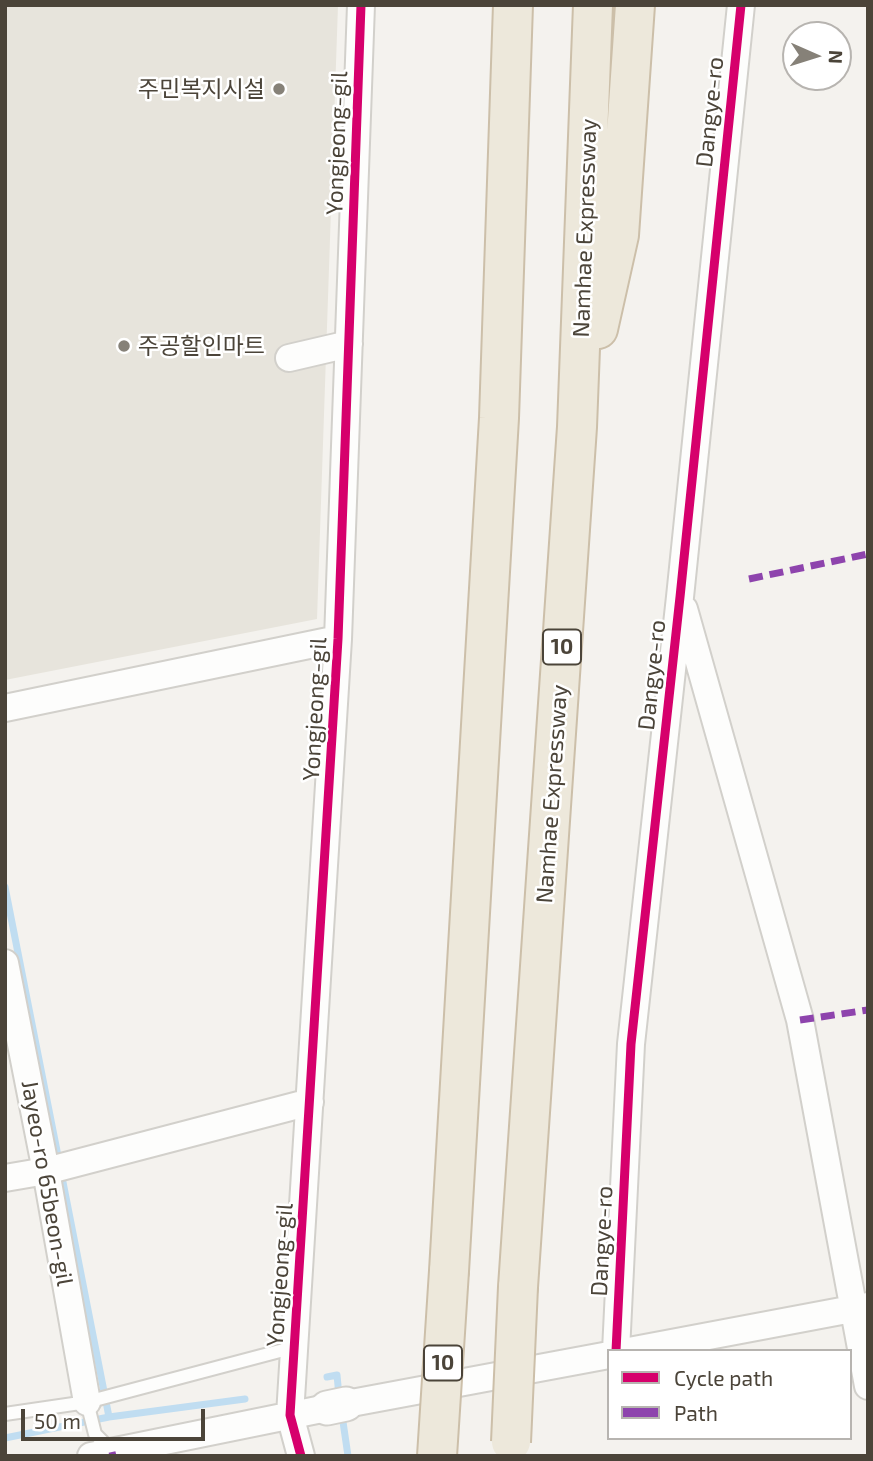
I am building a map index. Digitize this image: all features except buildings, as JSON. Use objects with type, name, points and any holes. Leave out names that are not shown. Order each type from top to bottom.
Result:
[{"type":"highway","name":"10","points":[[437,1456],[499,418],[513,5]]},
{"type":"highway","name":"Namhae Expressway","points":[[510,1449],[518,1287],[577,427],[593,5]]},
{"type":"highway","points":[[577,427],[619,235],[635,5]]},
{"type":"street","name":"Yongjeong-gil","points":[[290,1415],[338,639],[361,5]]},
{"type":"street","name":"Dangye-ro","points":[[616,1349],[631,1044],[741,5]]},
{"type":"street","points":[[289,358],[349,344]]},
{"type":"street","points":[[680,597],[800,1020],[860,1307],[868,1386]]},
{"type":"street","points":[[5,708],[338,639]]},
{"type":"street","name":"Jayeo-ro 65beon-gil","points":[[5,963],[58,1167],[87,1402]]},
{"type":"street","points":[[5,1178],[58,1167],[310,1102]]},
{"type":"street","points":[[640,1349],[860,1307]]},
{"type":"street","points":[[99,1446],[290,1415],[607,1355]]},
{"type":"street","points":[[290,1415],[302,1456]]},
{"type":"lane","points":[[5,1414],[123,1394],[296,1347]]},
{"type":"lane","points":[[87,1402],[99,1446]]},
{"type":"shaded area","points":[[5,5],[338,5],[317,619],[5,680]]},
{"type":"waterway","points":[[5,887],[59,1161]]},
{"type":"waterway","points":[[61,1172],[109,1417]]},
{"type":"waterway","points":[[327,1377],[337,1375],[339,1396]]},
{"type":"waterway","points":[[5,1438],[109,1417],[245,1399]]},
{"type":"waterway","points":[[342,1415],[348,1456]]},
{"type":"marked path","points":[[749,579],[868,554]]},
{"type":"marked path","points":[[800,1020],[868,1010]]},
{"type":"marked path","points":[[112,1452],[113,1456]]},
{"type":"cycle path","points":[[301,1456],[290,1415],[338,639],[361,5]]},
{"type":"cycle path","points":[[616,1349],[631,1044],[741,5]]},
{"type":"place","name":"주민복지시설","points":[[279,89]]},
{"type":"place","name":"주공할인마트","points":[[124,346]]}]
